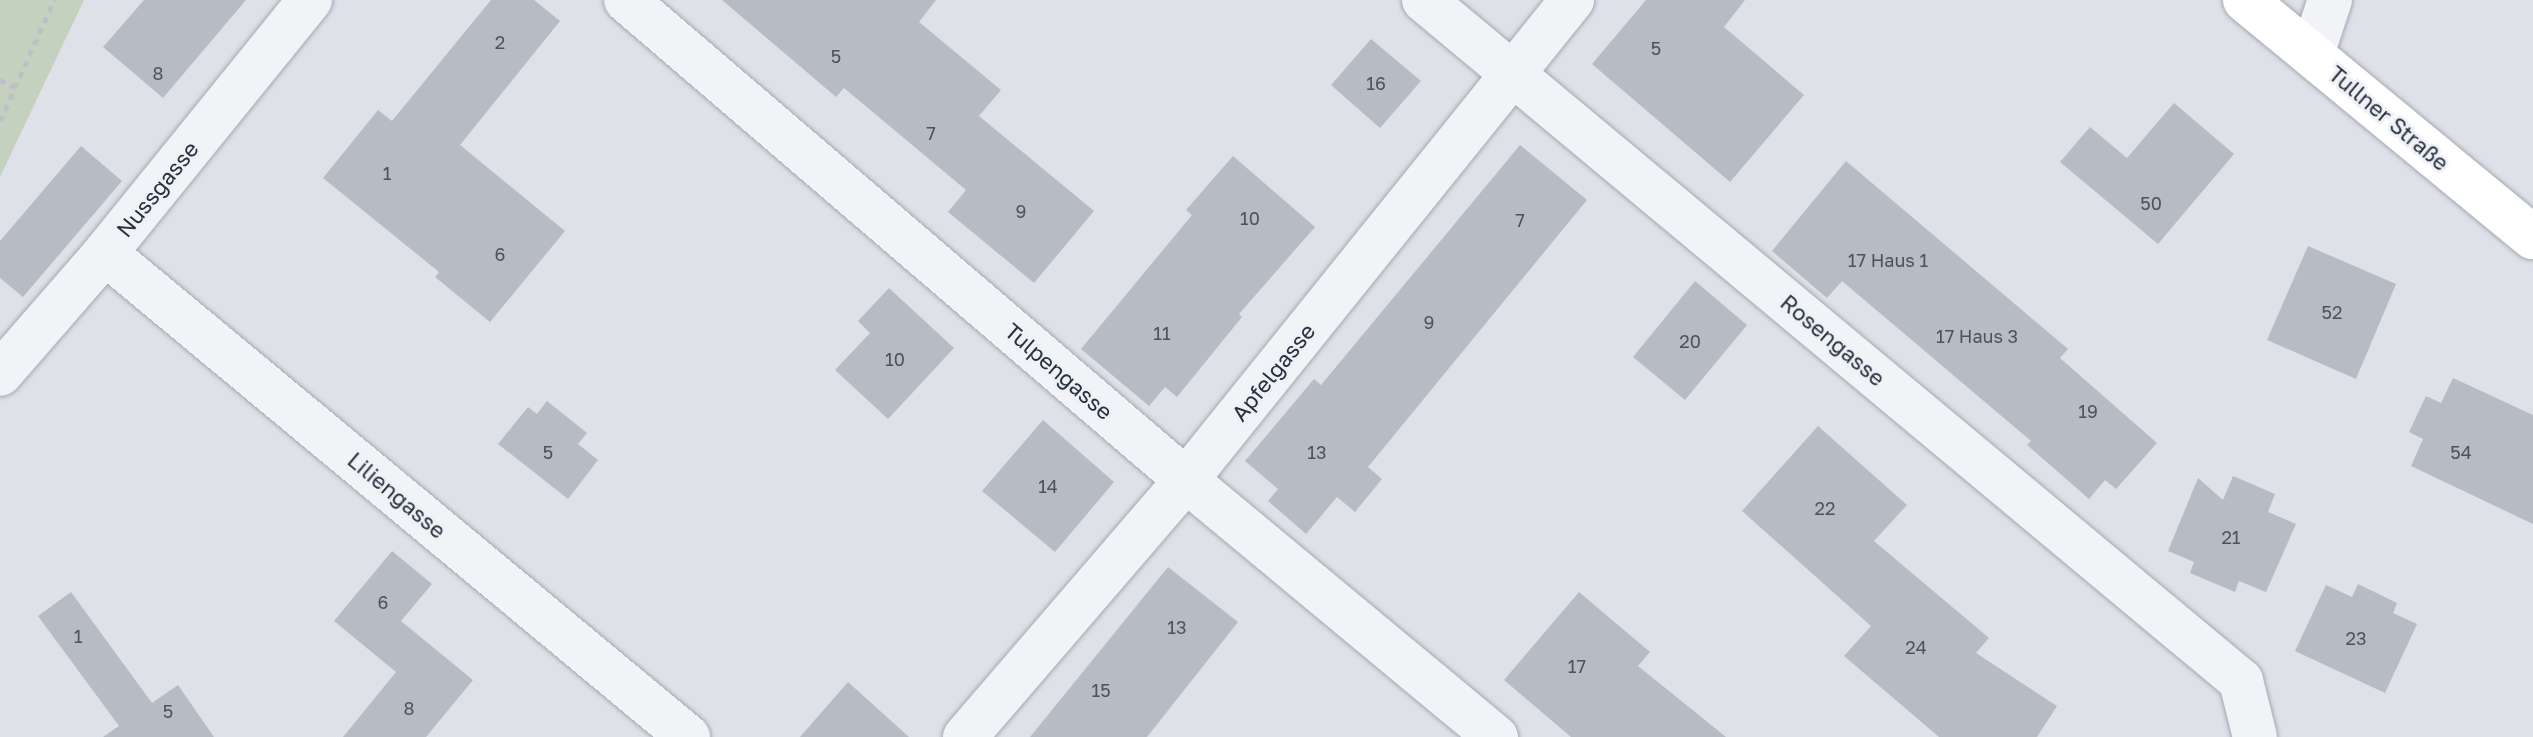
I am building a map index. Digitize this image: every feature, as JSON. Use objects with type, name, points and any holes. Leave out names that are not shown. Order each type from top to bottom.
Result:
[{"type":"main road","name":"Tullner Straße","points":[[2245,0],[2533,237]]},
{"type":"street","name":"Nussgasse","points":[[0,374],[105,253],[310,0]]},
{"type":"street","name":"Tulpengasse","points":[[626,0],[1186,480],[1496,737]]},
{"type":"street","name":"Rosengasse","points":[[1424,0],[2241,681],[2255,737]]},
{"type":"street","name":"Apfelgasse","points":[[965,737],[1186,480],[1572,0]]},
{"type":"street","points":[[2312,54],[2330,0]]},
{"type":"street","name":"Liliengasse","points":[[105,253],[688,737]]},
{"type":"path","points":[[0,121],[54,0]]},
{"type":"path","points":[[0,80],[15,87]]},
{"type":"green space","points":[[0,0],[84,0],[0,177]]},
{"type":"building","points":[[144,0],[246,0],[163,98],[103,47]]},
{"type":"building","points":[[491,0],[534,0],[560,21],[460,145],[565,231],[490,322],[435,277],[439,272],[323,178],[378,110],[392,121]]},
{"type":"building","points":[[722,0],[936,0],[919,22],[1001,90],[979,116],[1094,211],[1034,283],[948,212],[966,190],[844,88],[836,97]]},
{"type":"building","points":[[1646,0],[1745,0],[1724,27],[1804,95],[1730,182],[1592,64]]},
{"type":"building","points":[[1371,39],[1421,81],[1380,128],[1331,85]]},
{"type":"building","points":[[2174,103],[2234,154],[2158,244],[2060,162],[2090,127],[2127,158]]},
{"type":"building","points":[[1520,145],[1587,200],[1368,467],[1382,479],[1355,512],[1337,497],[1306,534],[1268,501],[1278,489],[1245,461],[1314,379],[1321,385]]},
{"type":"building","points":[[81,146],[122,181],[23,297],[0,278],[0,241]]},
{"type":"building","points":[[1233,156],[1315,227],[1239,314],[1242,317],[1177,397],[1165,387],[1149,406],[1081,349],[1192,215],[1186,210]]},
{"type":"building","points":[[1846,161],[2068,349],[2060,358],[2157,443],[2116,489],[2105,480],[2089,499],[2027,445],[2031,441],[1842,281],[1827,298],[1772,251]]},
{"type":"building","points":[[2308,246],[2396,284],[2356,379],[2267,340]]},
{"type":"building","points":[[1695,281],[1747,325],[1685,400],[1633,357]]},
{"type":"building","points":[[889,288],[954,348],[888,419],[835,370],[870,333],[858,321]]},
{"type":"building","points":[[2453,378],[2533,415],[2533,524],[2411,466],[2423,439],[2409,432],[2426,396],[2441,403]]},
{"type":"building","points":[[547,401],[587,433],[578,444],[598,460],[568,499],[498,444],[528,407],[537,414]]},
{"type":"building","points":[[1043,420],[1114,482],[1055,552],[982,491]]},
{"type":"building","points":[[1818,426],[1907,505],[1874,541],[1989,638],[1976,653],[2057,706],[2037,737],[1939,737],[1844,656],[1871,626],[1742,511]]},
{"type":"building","points":[[2233,476],[2275,494],[2268,512],[2296,524],[2266,592],[2239,581],[2235,592],[2190,573],[2194,562],[2168,551],[2198,478],[2223,500]]},
{"type":"building","points":[[392,551],[432,584],[401,621],[473,680],[426,737],[343,737],[396,672],[334,621]]},
{"type":"building","points":[[1168,567],[1238,622],[1147,737],[1030,737]]},
{"type":"building","points":[[2358,584],[2397,603],[2393,613],[2417,624],[2385,693],[2295,651],[2326,585],[2352,597]]},
{"type":"building","points":[[71,592],[152,703],[178,685],[214,737],[103,737],[119,726],[38,616]]},
{"type":"building","points":[[1579,592],[1650,652],[1638,666],[1726,737],[1571,737],[1504,680]]},
{"type":"building","points":[[848,682],[909,737],[800,737]]}]
